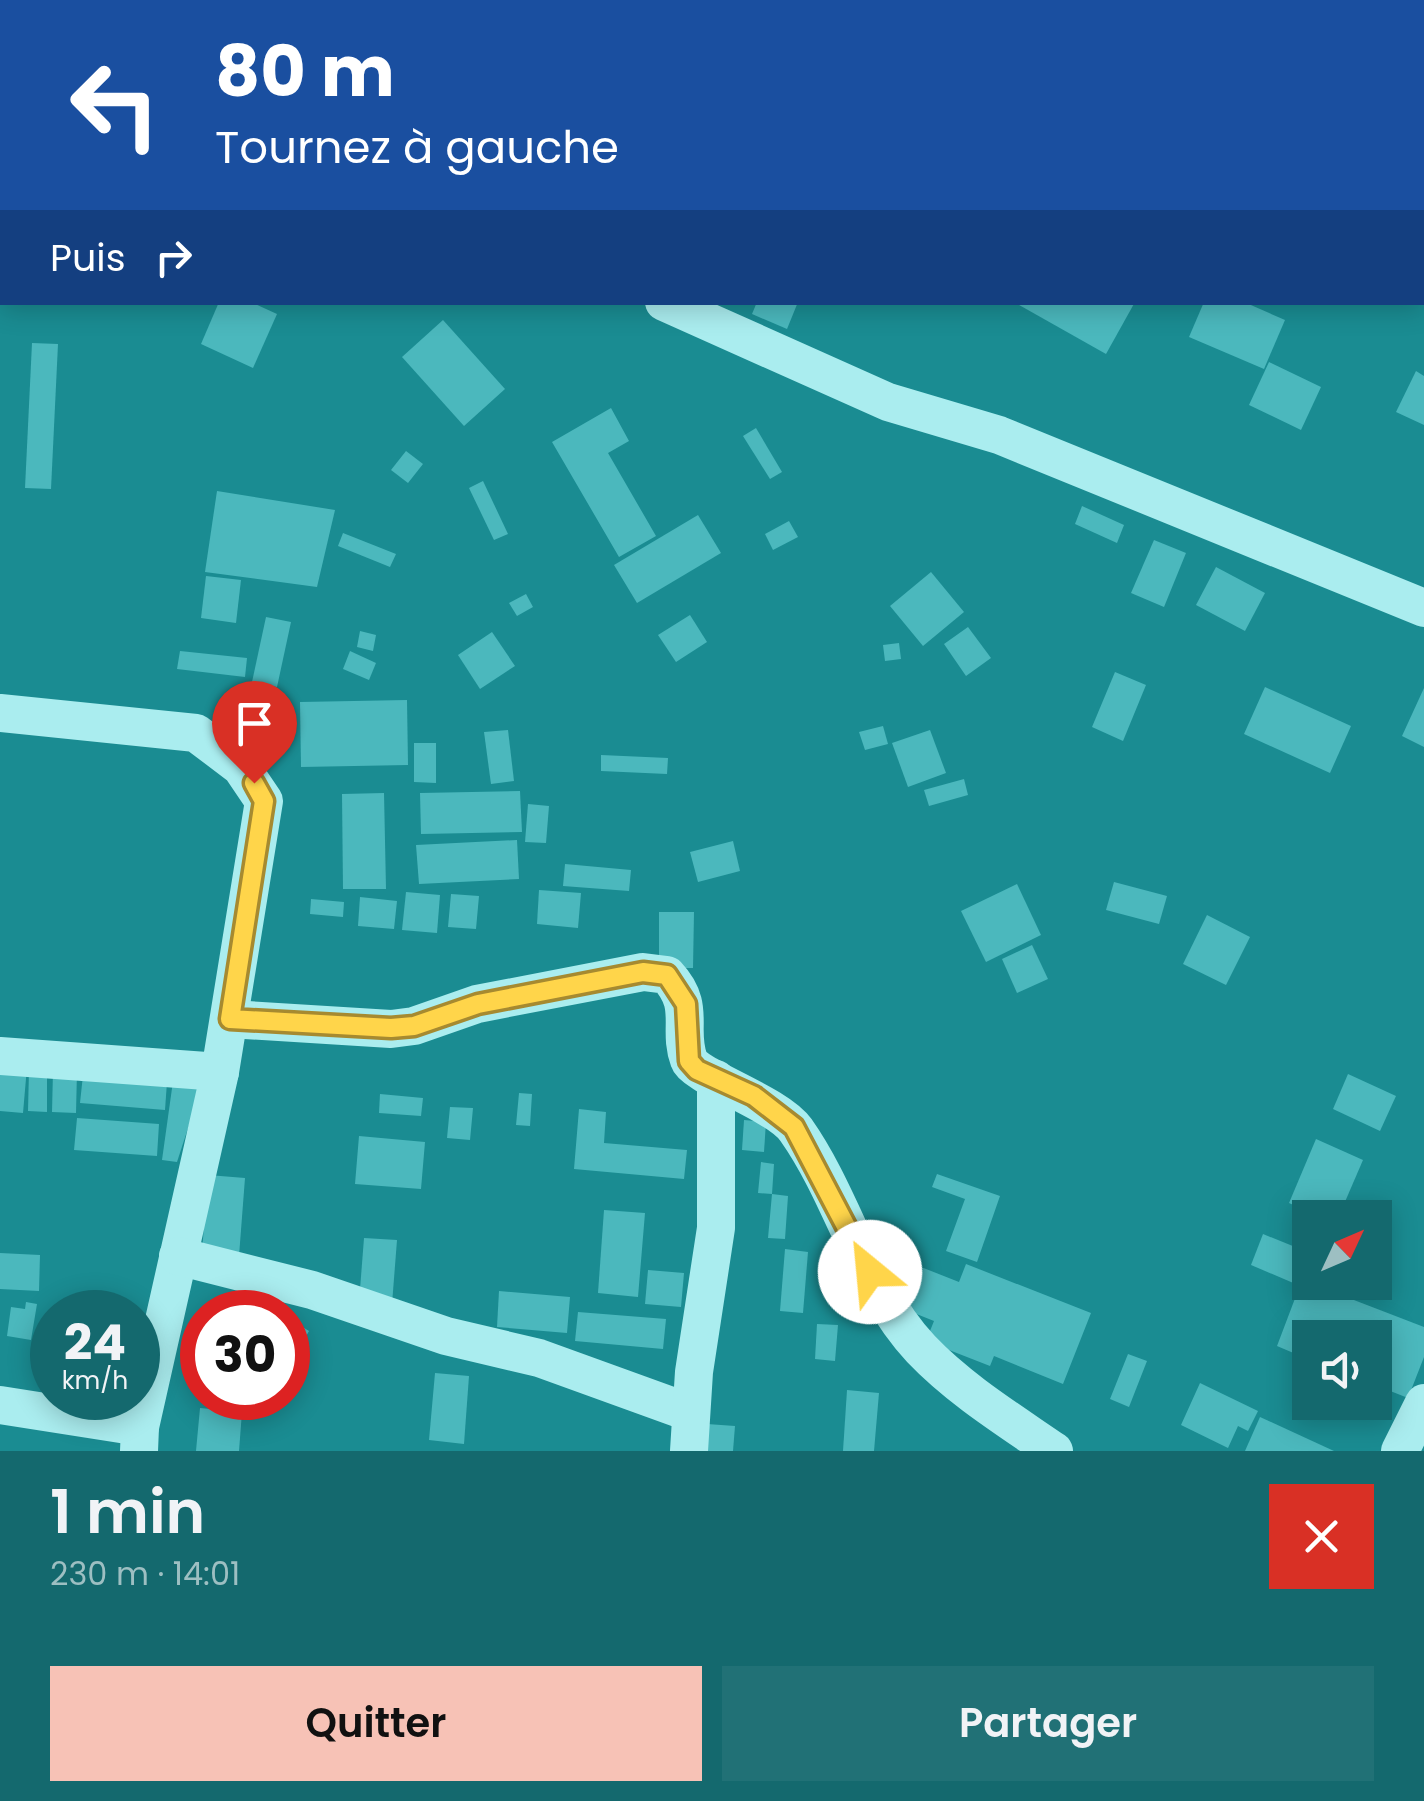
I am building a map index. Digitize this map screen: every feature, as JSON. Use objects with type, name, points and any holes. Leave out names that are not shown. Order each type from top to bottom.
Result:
[{"type":"street","points":[[671,305],[888,402],[1000,435],[1424,607]]},
{"type":"street","points":[[0,713],[196,733],[220,749],[254,783],[264,801],[220,1072],[140,1439],[0,1405]]},
{"type":"street","points":[[230,1019],[403,1027],[478,1004],[643,972],[667,975],[686,1004],[689,1061],[716,1079],[754,1096],[794,1127],[870,1272],[920,1348],[985,1403],[1054,1451]]},
{"type":"street","points":[[0,1056],[220,1072]]},
{"type":"street","points":[[689,1451],[716,1228],[716,1079]]},
{"type":"street","points":[[178,1256],[312,1290],[446,1336],[540,1358],[691,1413]]},
{"type":"street","points":[[1400,1451],[1424,1403]]},
{"type":"building","points":[[218,305],[258,305],[277,314],[253,368],[201,344]]},
{"type":"building","points":[[756,305],[797,305],[787,329],[752,314]]},
{"type":"building","points":[[1019,305],[1133,305],[1106,354]]},
{"type":"building","points":[[1203,305],[1251,305],[1285,320],[1264,369],[1189,337]]},
{"type":"building","points":[[443,320],[505,389],[464,426],[402,357]]},
{"type":"building","points":[[32,343],[58,344],[51,489],[25,488]]},
{"type":"building","points":[[1269,362],[1321,387],[1301,430],[1249,405]]},
{"type":"building","points":[[1416,371],[1424,376],[1424,425],[1396,412]]},
{"type":"building","points":[[611,408],[629,441],[608,453],[656,536],[619,557],[552,442]]},
{"type":"building","points":[[756,428],[782,472],[770,479],[743,436]]},
{"type":"building","points":[[406,451],[423,464],[408,483],[391,470]]},
{"type":"building","points":[[483,481],[508,534],[494,540],[469,488]]},
{"type":"building","points":[[217,491],[335,510],[317,587],[205,572]]},
{"type":"building","points":[[1082,506],[1124,525],[1117,543],[1075,524]]},
{"type":"building","points":[[698,515],[721,553],[637,603],[614,565]]},
{"type":"building","points":[[789,521],[798,537],[773,550],[765,534]]},
{"type":"building","points":[[343,533],[396,554],[390,567],[338,546]]},
{"type":"building","points":[[1154,540],[1186,553],[1164,607],[1131,593]]},
{"type":"building","points":[[1216,567],[1265,593],[1245,631],[1196,605]]},
{"type":"building","points":[[931,572],[964,612],[923,646],[890,606]]},
{"type":"building","points":[[206,576],[241,580],[236,623],[201,618]]},
{"type":"building","points":[[526,594],[533,607],[517,616],[509,603]]},
{"type":"building","points":[[690,615],[707,642],[676,662],[658,635]]},
{"type":"building","points":[[266,617],[291,622],[277,687],[252,682]]},
{"type":"building","points":[[968,627],[991,658],[966,676],[944,644]]},
{"type":"building","points":[[360,631],[376,635],[373,651],[357,647]]},
{"type":"building","points":[[492,632],[515,666],[480,689],[458,655]]},
{"type":"building","points":[[899,643],[901,659],[885,661],[883,645]]},
{"type":"building","points":[[180,651],[247,658],[245,677],[177,669]]},
{"type":"building","points":[[350,651],[376,663],[369,680],[343,669]]},
{"type":"building","points":[[1115,672],[1146,685],[1123,741],[1092,727]]},
{"type":"building","points":[[1265,687],[1351,726],[1330,773],[1244,734]]},
{"type":"building","points":[[1424,688],[1424,747],[1402,736]]},
{"type":"building","points":[[407,700],[408,765],[301,767],[300,702]]},
{"type":"building","points":[[883,726],[888,744],[865,750],[859,732]]},
{"type":"building","points":[[508,730],[514,781],[491,784],[484,732]]},
{"type":"building","points":[[930,730],[946,773],[908,787],[892,743]]},
{"type":"building","points":[[414,743],[436,743],[436,783],[414,782]]},
{"type":"building","points":[[601,755],[668,758],[667,774],[601,771]]},
{"type":"building","points":[[964,779],[968,795],[929,806],[924,790]]},
{"type":"building","points":[[520,791],[522,832],[421,834],[420,793]]},
{"type":"building","points":[[384,793],[386,889],[343,889],[342,794]]},
{"type":"building","points":[[528,804],[549,806],[546,843],[525,842]]},
{"type":"building","points":[[517,840],[519,879],[419,884],[416,845]]},
{"type":"building","points":[[733,841],[740,871],[698,882],[690,852]]},
{"type":"building","points":[[565,864],[631,870],[629,891],[563,886]]},
{"type":"building","points":[[1114,882],[1167,896],[1159,924],[1106,910]]},
{"type":"building","points":[[1017,884],[1041,935],[986,962],[961,911]]},
{"type":"building","points":[[539,890],[581,893],[578,928],[537,924]]},
{"type":"building","points":[[406,892],[440,895],[437,933],[402,930]]},
{"type":"building","points":[[451,894],[479,896],[476,929],[448,927]]},
{"type":"building","points":[[360,897],[397,901],[394,929],[358,926]]},
{"type":"building","points":[[311,899],[344,902],[343,917],[310,914]]},
{"type":"building","points":[[659,912],[694,912],[693,968],[659,968]]},
{"type":"building","points":[[1207,915],[1250,937],[1226,985],[1183,964]]},
{"type":"building","points":[[1032,945],[1048,979],[1017,993],[1002,959]]},
{"type":"building","points":[[0,1065],[27,1067],[23,1113],[0,1111]]},
{"type":"building","points":[[29,1070],[47,1070],[47,1112],[28,1111]]},
{"type":"building","points":[[53,1071],[77,1071],[76,1113],[52,1112]]},
{"type":"building","points":[[174,1074],[204,1079],[177,1162],[162,1160]]},
{"type":"building","points":[[1348,1074],[1396,1096],[1380,1131],[1333,1109]]},
{"type":"building","points":[[83,1075],[167,1082],[165,1110],[80,1103]]},
{"type":"building","points":[[519,1093],[532,1094],[530,1126],[516,1125]]},
{"type":"building","points":[[380,1094],[423,1098],[421,1116],[379,1113]]},
{"type":"building","points":[[450,1107],[473,1108],[470,1140],[447,1138]]},
{"type":"building","points":[[579,1109],[606,1112],[604,1143],[687,1150],[684,1179],[574,1169]]},
{"type":"building","points":[[77,1118],[159,1124],[157,1156],[74,1150]]},
{"type":"building","points":[[744,1120],[766,1122],[764,1152],[742,1150]]},
{"type":"building","points":[[359,1136],[425,1142],[421,1189],[355,1184]]},
{"type":"building","points":[[1316,1139],[1363,1160],[1346,1200],[1289,1203]]},
{"type":"building","points":[[761,1162],[774,1164],[772,1194],[758,1193]]},
{"type":"building","points":[[937,1174],[1000,1196],[977,1262],[946,1251],[965,1199],[932,1187]]},
{"type":"building","points":[[208,1175],[245,1178],[239,1256],[202,1252]]},
{"type":"building","points":[[772,1194],[788,1196],[785,1239],[768,1238]]},
{"type":"building","points":[[604,1210],[645,1213],[638,1297],[598,1293]]},
{"type":"building","points":[[1263,1234],[1292,1246],[1292,1282],[1251,1265]]},
{"type":"building","points":[[364,1238],[397,1240],[392,1304],[359,1302]]},
{"type":"building","points":[[785,1249],[808,1252],[803,1313],[780,1311]]},
{"type":"building","points":[[0,1253],[40,1255],[39,1290],[0,1289]]},
{"type":"building","points":[[966,1264],[1091,1313],[1063,1384],[994,1356],[990,1366],[926,1341],[934,1321],[904,1309],[921,1267],[959,1282]]},
{"type":"building","points":[[648,1270],[684,1273],[681,1307],[645,1304]]},
{"type":"building","points":[[499,1291],[570,1297],[567,1333],[497,1327]]},
{"type":"building","points":[[1294,1300],[1354,1300],[1424,1327],[1424,1357],[1408,1398],[1392,1392],[1392,1320],[1292,1320],[1292,1352],[1277,1346]]},
{"type":"building","points":[[26,1302],[30,1303],[30,1340],[7,1336],[11,1307],[25,1309]]},
{"type":"building","points":[[578,1312],[666,1319],[663,1349],[575,1341]]},
{"type":"building","points":[[817,1324],[838,1325],[835,1361],[815,1359]]},
{"type":"building","points":[[1128,1354],[1147,1361],[1129,1407],[1110,1399]]},
{"type":"building","points":[[435,1373],[469,1376],[464,1444],[429,1440]]},
{"type":"building","points":[[1200,1383],[1258,1411],[1248,1431],[1238,1426],[1228,1448],[1181,1425]]},
{"type":"building","points":[[847,1390],[879,1393],[874,1451],[843,1451]]},
{"type":"building","points":[[1260,1417],[1334,1451],[1245,1451]]},
{"type":"building","points":[[199,1420],[241,1420],[239,1451],[196,1451]]},
{"type":"building","points":[[707,1424],[735,1426],[733,1451],[705,1451]]},
{"type":"route","points":[[254,783],[264,801],[230,1019],[414,1026],[478,1004],[643,972],[667,975],[686,1004],[689,1061],[697,1070],[754,1096],[794,1127],[870,1272]]}]
